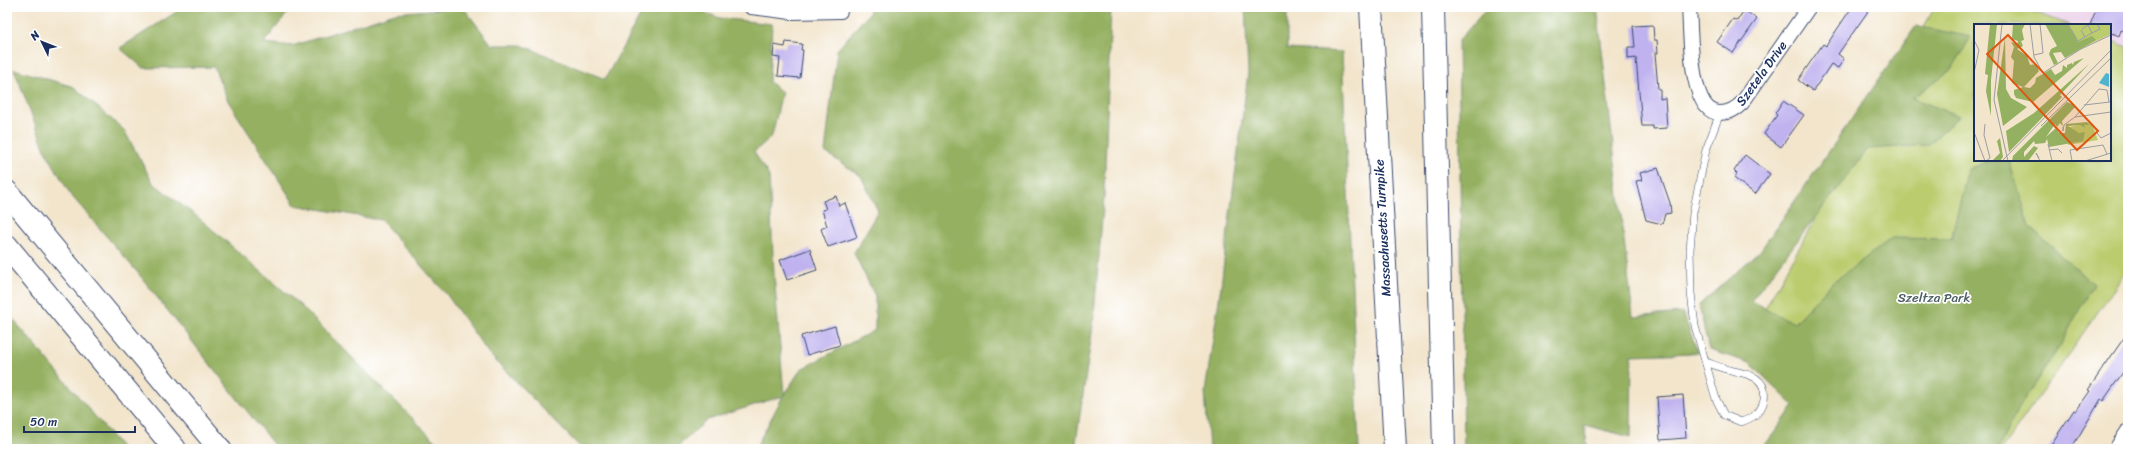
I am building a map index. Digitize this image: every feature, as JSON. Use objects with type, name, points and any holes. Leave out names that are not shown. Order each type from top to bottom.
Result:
[{"type":"highway","name":"Massachusetts Turnpike","points":[[1371,7],[1395,449]]},
{"type":"highway","points":[[1432,7],[1444,449]]},
{"type":"highway","points":[[7,192],[220,449]]},
{"type":"highway","points":[[7,246],[175,449]]},
{"type":"street","points":[[751,7],[791,12],[840,9]]},
{"type":"street","name":"Szetela Drive","points":[[1689,7],[1697,89],[1706,106],[1714,112],[1720,113],[1734,110],[1742,103],[1809,7]]},
{"type":"street","points":[[2116,449],[2128,431]]},
{"type":"lane","points":[[1706,362],[1727,370],[1745,373],[1759,380],[1765,392],[1763,405],[1755,417],[1740,422],[1724,415],[1716,399],[1694,326],[1691,293],[1690,250],[1693,213],[1706,150],[1720,113]]},
{"type":"shaded area","points":[[2021,7],[2128,7],[2128,47],[2111,40],[2111,24],[2067,24]]},
{"type":"green space","points":[[184,7],[292,7],[264,43],[292,46],[395,13],[463,7],[492,45],[521,45],[605,79],[645,7],[689,7],[720,18],[772,24],[769,82],[782,92],[772,136],[754,152],[769,176],[774,274],[784,395],[801,369],[875,330],[875,296],[854,253],[878,211],[861,176],[825,152],[837,50],[870,12],[869,7],[1111,7],[1104,196],[1093,326],[1075,449],[755,449],[783,396],[707,420],[675,449],[582,449],[489,354],[447,295],[381,220],[295,205],[228,101],[214,67],[143,68],[120,48]]},
{"type":"green space","points":[[1245,7],[1287,7],[1287,49],[1342,52],[1359,449],[1209,449],[1205,392],[1220,293],[1248,73]]},
{"type":"green space","points":[[1488,7],[1597,7],[1633,317],[1683,313],[1698,353],[1632,355],[1631,437],[1584,425],[1588,449],[1464,449],[1458,41]]},
{"type":"green space","name":"Szeltza Park","points":[[1935,7],[2021,7],[2067,24],[1974,24],[1974,161],[2111,161],[2111,40],[2128,47],[2128,269],[2002,449],[1902,449],[1747,340]]},
{"type":"green space","name":"Szeltza Park","points":[[1916,26],[1971,37],[1952,69],[1912,98],[1959,116],[1928,145],[1868,149],[1751,301],[1794,323],[1832,283],[1892,238],[1951,239],[1968,169],[1988,161],[2009,161],[2030,227],[2093,284],[2060,346],[2017,410],[1998,449],[1762,449],[1794,406],[1750,363],[1709,350],[1699,305],[1760,251]]},
{"type":"green space","points":[[14,69],[74,87],[124,130],[153,183],[199,218],[300,305],[443,449],[277,449],[138,273],[70,194],[45,150]]},
{"type":"green space","points":[[7,312],[121,447],[123,449],[7,449]]},
{"type":"building","points":[[1852,7],[1871,7],[1838,54],[1844,59],[1838,68],[1831,64],[1813,91],[1798,80],[1823,44],[1826,46]]},
{"type":"building","points":[[2097,7],[2128,7],[2128,33],[2121,30],[2119,36],[2111,32],[2111,24],[2090,24]]},
{"type":"building","points":[[1744,10],[1757,19],[1733,53],[1717,42],[1733,19],[1737,21]]},
{"type":"building","points":[[1653,25],[1654,40],[1657,40],[1658,53],[1655,53],[1658,89],[1660,89],[1660,99],[1665,98],[1667,128],[1653,129],[1653,126],[1642,126],[1636,58],[1628,59],[1628,47],[1635,47],[1633,26]]},
{"type":"building","points":[[786,42],[802,44],[801,50],[803,50],[800,78],[778,76],[780,58],[773,57],[774,45],[785,47]]},
{"type":"building","points":[[1783,101],[1804,115],[1781,147],[1764,134],[1777,115],[1775,113]]},
{"type":"building","points":[[1745,155],[1770,174],[1755,194],[1734,178],[1737,174],[1734,171]]},
{"type":"building","points":[[1658,168],[1670,203],[1671,213],[1665,214],[1662,224],[1646,220],[1636,181],[1642,180],[1640,173]]},
{"type":"building","points":[[836,196],[839,206],[845,203],[857,237],[828,247],[821,229],[827,226],[822,210],[826,209],[823,201]]},
{"type":"building","points":[[810,249],[817,270],[787,280],[780,260]]},
{"type":"building","points":[[835,326],[840,345],[807,355],[801,336]]},
{"type":"building","points":[[2128,332],[2128,365],[2103,401],[2101,399],[2071,449],[2048,449],[2074,410],[2076,411],[2090,391],[2088,390]]},
{"type":"building","points":[[1683,395],[1686,438],[1660,440],[1657,397]]}]
